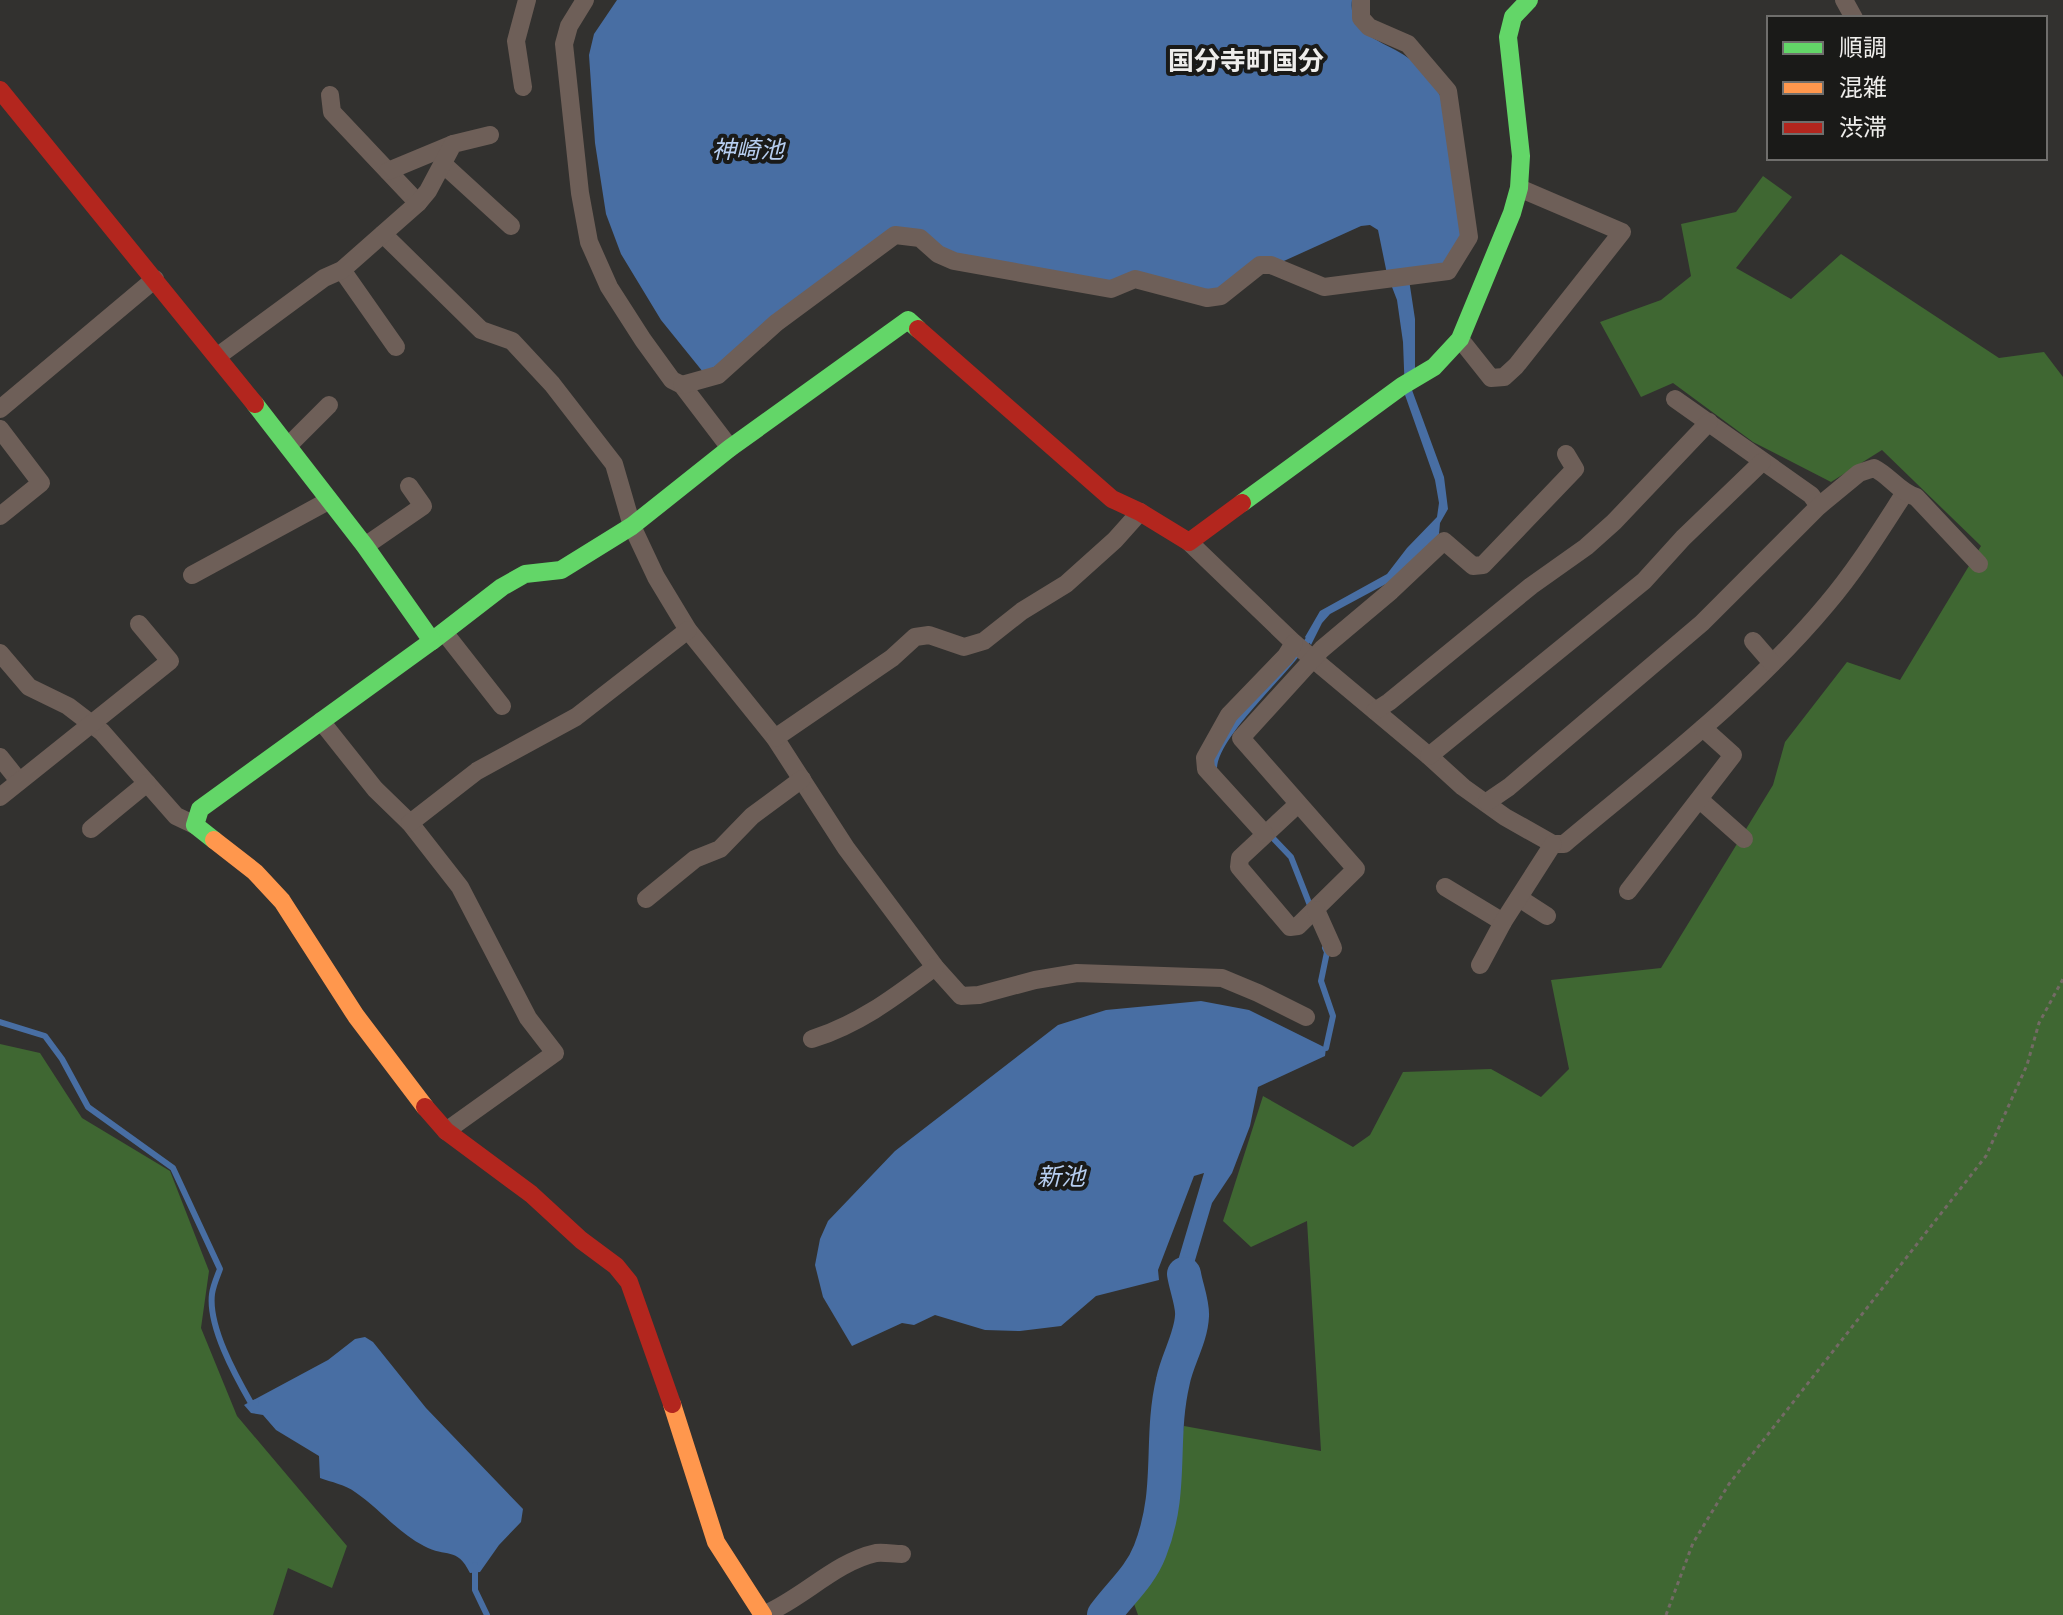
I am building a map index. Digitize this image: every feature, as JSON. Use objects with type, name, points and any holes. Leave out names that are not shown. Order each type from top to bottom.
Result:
[{"type":"street","points":[[523,87],[516,41],[527,0]]},
{"type":"street","points":[[585,0],[569,26],[564,44],[580,193],[589,242],[609,287],[643,340],[672,380],[682,385],[730,448]]},
{"type":"street","points":[[682,385],[718,375],[776,323],[895,235],[920,238],[938,254],[954,261],[1111,289],[1135,279],[1207,298],[1221,296],[1260,265],[1271,265],[1324,287],[1448,271],[1469,237],[1448,91],[1408,44],[1369,27],[1361,18],[1361,0]]},
{"type":"street","points":[[1189,542],[1434,367],[1460,339],[1512,213],[1519,188],[1521,156],[1508,37],[1513,17],[1529,0]]},
{"type":"street","points":[[0,91],[218,356],[328,501],[438,636],[502,706]]},
{"type":"street","points":[[330,95],[332,112],[418,203]]},
{"type":"street","points":[[388,171],[453,144],[490,135]]},
{"type":"street","points":[[218,356],[324,278],[342,270],[418,203],[428,191],[453,144]]},
{"type":"street","points":[[443,164],[511,226]]},
{"type":"street","points":[[1460,339],[1491,378],[1504,377],[1622,232],[1519,188]]},
{"type":"street","points":[[383,234],[481,330],[512,341],[552,384],[614,464],[632,526],[656,577],[688,630],[775,738],[846,848],[935,967],[961,996],[979,995],[1077,973],[1222,978],[1306,1017]]},
{"type":"street","points":[[342,270],[396,347]]},
{"type":"street","points":[[0,409],[155,279]]},
{"type":"street","points":[[195,825],[200,809],[502,587],[525,574],[561,570],[632,526],[730,448],[908,320],[1112,499],[1189,542],[1303,651],[1463,787],[1505,817],[1553,844],[1564,844],[1703,728],[1772,663],[1826,605],[1859,563],[1904,494]]},
{"type":"street","points":[[1675,399],[1811,495],[1819,506]]},
{"type":"street","points":[[288,446],[329,405]]},
{"type":"street","points":[[1375,711],[1531,586],[1586,547],[1614,522],[1709,422]]},
{"type":"street","points":[[0,429],[41,483],[0,516]]},
{"type":"street","points":[[1265,834],[1206,769],[1205,758],[1229,715],[1286,656],[1322,649],[1444,541],[1473,566],[1483,565],[1575,469],[1566,454]]},
{"type":"street","points":[[1429,756],[1644,581],[1683,538],[1762,462]]},
{"type":"street","points":[[1487,802],[1509,787],[1702,623],[1819,506],[1859,473],[1874,468],[1887,474],[1904,494],[1916,497],[1979,564]]},
{"type":"street","points":[[365,546],[423,506],[409,486]]},
{"type":"street","points":[[192,575],[328,501]]},
{"type":"street","points":[[775,738],[892,658],[915,637],[929,635],[964,647],[984,641],[1022,611],[1066,584],[1115,540],[1140,512]]},
{"type":"street","points":[[0,797],[170,661],[139,624]]},
{"type":"street","points":[[410,823],[477,771],[576,717],[688,630]]},
{"type":"street","points":[[1753,641],[1772,663]]},
{"type":"street","points":[[1298,804],[1240,858],[1239,867],[1290,927],[1298,926],[1356,869],[1241,738],[1303,651]]},
{"type":"street","points":[[0,653],[29,687],[68,706],[102,732],[176,816],[195,825],[255,872],[282,901],[356,1016],[403,1080],[446,1131],[531,1194],[581,1240],[616,1266],[629,1282],[665,1382],[716,1542],[763,1615],[784,1606],[849,1563],[878,1553],[902,1554]]},
{"type":"street","points":[[321,721],[375,789],[410,823],[460,887],[528,1018],[555,1053],[446,1131]]},
{"type":"street","points":[[1628,891],[1733,755],[1703,728]]},
{"type":"street","points":[[0,757],[19,781]]},
{"type":"street","points":[[646,899],[695,859],[720,849],[752,816],[802,779]]},
{"type":"street","points":[[91,829],[147,783]]},
{"type":"street","points":[[1700,800],[1744,839]]},
{"type":"street","points":[[1480,965],[1503,922],[1553,844]]},
{"type":"street","points":[[1445,887],[1503,922]]},
{"type":"street","points":[[1519,898],[1547,916]]},
{"type":"street","points":[[1316,910],[1333,948]]},
{"type":"street","points":[[812,1039],[837,1031],[877,1011],[935,967]]},
{"type":"path","points":[[1666,1615],[1693,1543],[1729,1484],[1986,1156],[2027,1065],[2039,1023],[2063,979]]},
{"type":"green space","points":[[1763,176],[1792,197],[1736,268],[1791,299],[1841,254],[1999,358],[2044,352],[2063,377],[2063,1615],[1138,1615],[1133,1601],[1161,1559],[1184,1426],[1321,1451],[1307,1221],[1251,1247],[1223,1221],[1263,1096],[1353,1147],[1370,1135],[1403,1072],[1491,1069],[1541,1097],[1569,1069],[1551,980],[1661,968],[1773,785],[1785,742],[1847,662],[1900,680],[1981,546],[1882,450],[1831,482],[1753,442],[1673,383],[1641,397],[1600,322],[1661,300],[1691,276],[1681,224],[1736,212]]},
{"type":"green space","points":[[0,1044],[40,1053],[82,1118],[170,1171],[209,1271],[201,1328],[237,1416],[347,1546],[332,1588],[288,1568],[273,1615],[0,1615]]},
{"type":"water","name":"神崎池","points":[[617,0],[1352,0],[1352,12],[1361,28],[1417,64],[1444,103],[1464,231],[1444,265],[1408,273],[1415,319],[1412,390],[1444,477],[1448,509],[1440,523],[1439,534],[1397,578],[1330,614],[1311,645],[1305,637],[1320,611],[1387,574],[1437,517],[1439,503],[1435,480],[1405,395],[1403,342],[1397,300],[1387,274],[1378,230],[1370,225],[1361,226],[1220,290],[1113,283],[944,251],[923,234],[896,228],[725,362],[703,372],[661,320],[621,254],[606,214],[595,143],[589,55],[594,34]]},
{"type":"water","name":"新池","points":[[1201,1001],[1249,1010],[1326,1048],[1325,1056],[1258,1087],[1250,1126],[1232,1173],[1212,1203],[1191,1274],[1174,1274],[1204,1173],[1194,1176],[1158,1270],[1159,1280],[1096,1296],[1061,1326],[1020,1331],[985,1330],[935,1315],[914,1325],[902,1323],[852,1346],[823,1297],[815,1265],[820,1239],[828,1221],[895,1151],[1058,1025],[1106,1010]]},
{"type":"water","points":[[365,1337],[373,1342],[426,1408],[523,1509],[521,1522],[499,1545],[480,1572],[470,1573],[456,1556],[414,1540],[351,1490],[320,1478],[319,1456],[276,1430],[263,1415],[251,1413],[244,1405],[328,1360],[355,1339]]},
{"type":"waterway","points":[[1214,769],[1217,755],[1239,720],[1312,634]]},
{"type":"waterway","points":[[1270,835],[1291,857],[1311,908]]},
{"type":"waterway","points":[[1325,948],[1327,952],[1321,981],[1333,1016],[1326,1048]]},
{"type":"waterway","points":[[0,1022],[45,1036],[62,1059],[88,1107],[173,1168],[220,1269],[212,1294],[218,1335],[251,1403],[256,1403]]},
{"type":"waterway","points":[[1104,1615],[1141,1569],[1157,1529],[1162,1507],[1169,1403],[1192,1316],[1184,1274]]},
{"type":"waterway","points":[[475,1565],[475,1590],[487,1615]]},
{"type":"traffic: fast","points":[[1242,503],[1402,386],[1434,367],[1460,339],[1512,213],[1519,188],[1521,156],[1508,37],[1513,17],[1529,0]]},
{"type":"traffic: fast","points":[[432,641],[502,587],[525,574],[561,570],[632,526],[730,448],[908,320],[918,329]]},
{"type":"traffic: fast","points":[[214,840],[195,825],[200,809],[432,641],[365,546],[255,404]]},
{"type":"traffic: slow","points":[[214,840],[255,872],[282,901],[356,1016],[425,1107]]},
{"type":"traffic: slow","points":[[672,1404],[716,1542],[763,1615]]},
{"type":"traffic: jam","points":[[0,90],[255,404]]},
{"type":"traffic: jam","points":[[918,329],[1112,499],[1189,542],[1242,503]]},
{"type":"traffic: jam","points":[[425,1107],[446,1131],[531,1194],[581,1240],[616,1266],[629,1282],[672,1404]]},
{"type":"district","name":"国分寺町国分","points":[[1246,61]]}]
